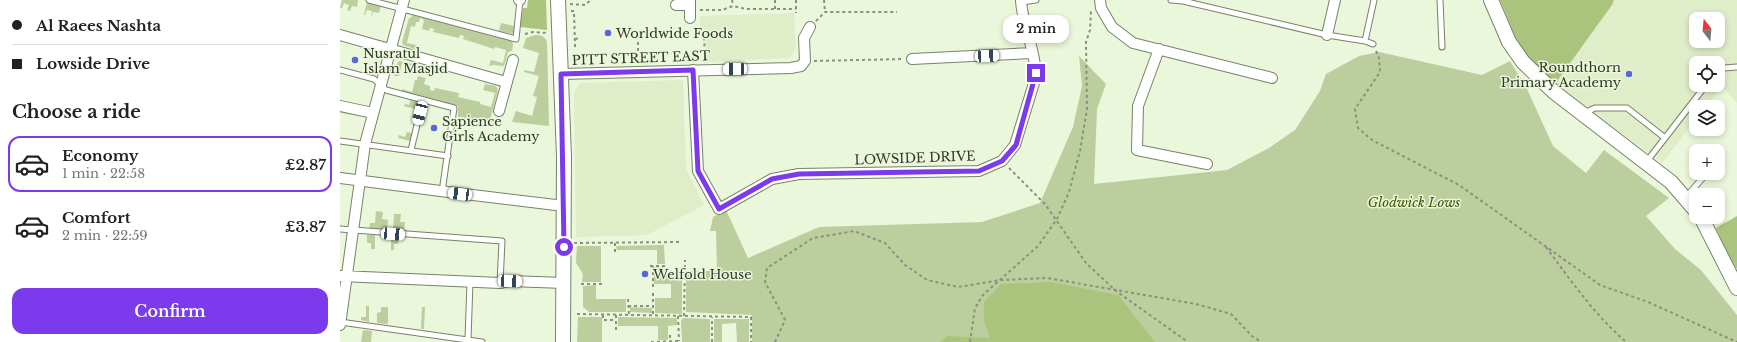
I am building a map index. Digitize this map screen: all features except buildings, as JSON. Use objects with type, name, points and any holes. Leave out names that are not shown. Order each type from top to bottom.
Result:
[{"type":"street","points":[[1100,0],[1101,8],[1112,27],[1133,44],[1159,49],[1272,78]]},
{"type":"street","points":[[1327,34],[1335,0]]},
{"type":"street","points":[[1491,0],[1509,42],[1523,62],[1554,92],[1581,114],[1671,182],[1689,203]]},
{"type":"street","name":"LOWSIDE DRIVE","points":[[693,70],[698,171],[719,209],[772,179],[799,174],[979,171],[1002,161],[1016,145],[1034,83],[1036,73],[1022,14],[1021,1]]},
{"type":"street","points":[[563,342],[564,206],[561,74],[564,2]]},
{"type":"street","points":[[340,323],[343,276],[352,231],[365,144],[372,113],[403,4]]},
{"type":"street","points":[[676,5],[692,8]]},
{"type":"street","points":[[804,61],[804,38],[810,27]]},
{"type":"street","points":[[340,35],[506,82]]},
{"type":"street","points":[[1159,49],[1138,106],[1137,150],[1207,164]]},
{"type":"street","points":[[912,59],[1032,53]]},
{"type":"street","points":[[498,111],[513,60]]},
{"type":"street","name":"PITT STREET EAST","points":[[561,74],[791,68],[801,66],[804,61]]},
{"type":"street","points":[[340,106],[372,113]]},
{"type":"street","points":[[340,178],[442,192],[564,206]]},
{"type":"street","points":[[1705,224],[1737,288]]},
{"type":"street","points":[[343,276],[500,283],[510,281],[564,283]]},
{"type":"lane","points":[[370,0],[403,4],[516,39],[519,0]]},
{"type":"lane","points":[[1021,1],[1036,0]]},
{"type":"lane","points":[[1171,0],[1183,1],[1374,44]]},
{"type":"lane","points":[[1365,41],[1374,0]]},
{"type":"lane","points":[[1440,0],[1442,47]]},
{"type":"lane","points":[[1725,68],[1737,67]]},
{"type":"lane","points":[[340,70],[374,79],[386,90],[454,108],[442,192]]},
{"type":"lane","points":[[1645,163],[1701,92]]},
{"type":"lane","points":[[411,150],[423,100]]},
{"type":"lane","points":[[1581,114],[1595,108],[1627,108],[1665,138]]},
{"type":"lane","points":[[340,141],[448,156]]},
{"type":"lane","points":[[1685,198],[1701,180]]},
{"type":"lane","points":[[340,229],[502,241],[500,283]]},
{"type":"lane","points":[[468,339],[470,282]]},
{"type":"lane","points":[[340,323],[482,342]]},
{"type":"path","points":[[564,2],[585,4],[591,0]]},
{"type":"path","points":[[732,0],[733,6]]},
{"type":"path","points":[[775,0],[775,9]]},
{"type":"path","points":[[796,0],[796,13]]},
{"type":"path","points":[[824,0],[825,12],[897,12]]},
{"type":"path","points":[[692,8],[722,10],[733,6],[746,9],[796,9]]},
{"type":"path","points":[[970,342],[975,308],[984,295],[1038,246],[1057,219],[1070,192],[1080,151],[1086,116],[1088,63],[1086,42],[1090,30],[1091,7]]},
{"type":"path","points":[[570,49],[575,46],[574,11]]},
{"type":"path","points":[[638,64],[638,39],[644,29]]},
{"type":"path","points":[[697,29],[704,34],[706,63]]},
{"type":"path","points":[[524,37],[525,33],[550,33]]},
{"type":"path","points":[[575,39],[580,38]]},
{"type":"path","points":[[1374,44],[1380,58],[1380,72],[1354,109],[1358,128],[1372,140],[1460,186],[1600,284],[1648,302],[1737,342]]},
{"type":"path","points":[[804,61],[912,59]]},
{"type":"path","points":[[1002,161],[1045,204],[1057,219],[1086,263],[1116,291],[1188,342]]},
{"type":"path","points":[[775,342],[785,320],[765,282],[767,268],[813,238],[854,230],[885,243],[905,265],[927,280],[958,287],[1001,280],[1047,278],[1196,304],[1231,314],[1257,342]]},
{"type":"path","points":[[573,243],[681,242]]},
{"type":"path","points":[[615,243],[615,254]]},
{"type":"path","points":[[1544,244],[1582,297],[1626,342]]},
{"type":"path","points":[[684,316],[685,260]]},
{"type":"path","points":[[653,287],[651,266],[666,266]]},
{"type":"path","points":[[580,284],[603,284]]},
{"type":"path","points":[[653,293],[653,316]]},
{"type":"path","points":[[628,299],[628,315]]},
{"type":"path","points":[[628,306],[653,306]]},
{"type":"path","points":[[577,314],[751,317],[751,342]]},
{"type":"path","points":[[603,315],[603,320],[616,320]]},
{"type":"path","points":[[616,315],[616,330]]},
{"type":"path","points":[[651,342],[679,342],[678,316]]},
{"type":"path","points":[[712,317],[712,342]]},
{"type":"path","points":[[670,335],[670,341]]},
{"type":"path","points":[[1254,338],[1261,342]]},
{"type":"shaded area","name":"Roundthorn Primary Academy","points":[[1614,0],[1737,0],[1737,103],[1725,89],[1725,56],[1689,56],[1689,92],[1717,92],[1711,100],[1689,100],[1689,128],[1662,163],[1555,84],[1612,5]]},
{"type":"shaded area","points":[[794,13],[796,48],[789,58],[707,62],[706,33],[700,29],[700,16]]},
{"type":"shaded area","points":[[683,80],[686,169],[704,205],[647,235],[576,237],[574,92],[580,83]]},
{"type":"green space","points":[[342,0],[358,0],[357,7],[352,6],[350,11],[347,10],[349,5],[344,3],[342,8],[340,8]]},
{"type":"green space","points":[[528,0],[546,0],[547,30],[520,27],[523,8],[527,8]]},
{"type":"green space","points":[[1500,0],[1614,0],[1612,5],[1555,84],[1521,50]]},
{"type":"green space","points":[[367,2],[381,6],[379,13],[373,12],[371,17],[372,11],[367,10],[364,15]]},
{"type":"green space","points":[[412,15],[512,41],[512,51],[508,52],[504,66],[489,66],[491,60],[503,63],[506,50],[495,47],[494,49],[463,39],[464,36],[460,35],[459,38],[433,32],[434,29],[430,28],[429,31],[422,29],[424,20],[420,18],[419,22],[416,22],[415,27],[411,26],[407,43],[416,45],[417,50],[403,45],[402,42],[409,18],[411,18]]},
{"type":"green space","points":[[501,23],[514,26],[514,34],[499,31]]},
{"type":"green space","points":[[535,35],[542,36],[547,42],[549,126],[512,122],[516,111],[532,116],[537,97],[533,96],[539,76],[524,72],[524,70],[534,72],[539,53],[523,48],[526,38]]},
{"type":"green space","name":"Glodwick Lows","points":[[1379,52],[1482,75],[1510,61],[1527,89],[1553,146],[1586,173],[1604,150],[1669,198],[1646,216],[1675,249],[1701,270],[1737,315],[1737,342],[752,342],[752,315],[686,312],[686,271],[717,271],[716,231],[710,231],[713,217],[726,210],[748,258],[819,227],[982,222],[1040,203],[1073,127],[1082,86],[1079,56],[1106,84],[1097,109],[1094,184],[1227,170],[1269,148],[1295,130],[1320,91],[1326,74],[1359,56]]},
{"type":"green space","points":[[399,61],[417,65],[415,73],[413,72],[414,66],[402,63],[399,76],[394,76]]},
{"type":"green space","points":[[418,76],[426,78],[424,84],[430,86],[430,90],[434,91],[435,88],[459,93],[458,97],[480,102],[480,104],[491,107],[495,93],[483,90],[485,84],[496,86],[498,90],[490,120],[458,117],[458,106],[402,91],[402,89],[412,92],[415,80],[417,80]]},
{"type":"green space","points":[[411,99],[419,102],[418,110],[404,106],[405,104],[409,105]]},
{"type":"green space","points":[[407,132],[412,133],[410,141],[398,138],[399,135],[405,137]]},
{"type":"green space","points":[[376,211],[383,212],[382,219],[388,220],[387,230],[369,229],[370,223],[375,223]]},
{"type":"green space","points":[[394,214],[401,214],[400,222],[405,222],[404,231],[393,230]]},
{"type":"green space","points":[[1737,216],[1737,269],[1728,256],[1716,228]]},
{"type":"green space","points":[[367,235],[375,235],[375,249],[371,249],[371,243],[367,243]]},
{"type":"green space","points":[[391,236],[398,237],[398,244],[394,244],[394,250],[391,250]]},
{"type":"green space","points":[[664,245],[665,264],[657,264],[657,250],[617,250],[616,246]]},
{"type":"green space","points":[[577,246],[601,246],[601,282],[582,282],[583,274],[576,263]]},
{"type":"green space","points":[[654,267],[664,267],[665,273],[682,273],[682,314],[655,313],[655,298],[671,298],[671,284],[654,284]]},
{"type":"green space","points":[[1051,282],[1118,295],[1155,342],[940,342],[947,336],[990,338],[984,321],[984,302],[1001,284]]},
{"type":"green space","points":[[596,285],[596,299],[626,299],[626,312],[589,312],[583,307],[583,286]]},
{"type":"green space","points":[[366,306],[369,306],[369,322],[361,320],[361,317],[366,317]]},
{"type":"green space","points":[[381,307],[388,307],[388,324],[377,323],[377,313],[381,312]]},
{"type":"green space","points":[[422,307],[425,307],[424,329],[421,329]]},
{"type":"green space","points":[[630,307],[652,308],[652,313],[630,312]]},
{"type":"green space","points":[[578,317],[602,317],[602,342],[577,342]]},
{"type":"green space","points":[[618,317],[677,318],[677,325],[668,326],[668,340],[658,340],[658,326],[618,326]]},
{"type":"green space","points":[[684,318],[710,319],[710,342],[682,342],[681,320]]},
{"type":"green space","points":[[714,319],[749,319],[749,342],[737,342],[736,323],[722,324],[722,342],[714,342]]},
{"type":"green space","points":[[363,330],[372,331],[371,342],[361,342]]},
{"type":"place","name":"Worldwide Foods","points":[[608,33]]},
{"type":"place","name":"Nusratul Islam Masjid","points":[[355,60]]},
{"type":"place","name":"Roundthorn Primary Academy","points":[[1629,74]]},
{"type":"place","name":"Sapience Girls Academy","points":[[434,128]]},
{"type":"place","name":"Welfold House","points":[[645,274]]},
{"type":"route","points":[[564,247],[564,157],[561,74],[693,70],[698,171],[719,209],[772,179],[799,174],[979,171],[1002,161],[1016,145],[1036,73]]}]
